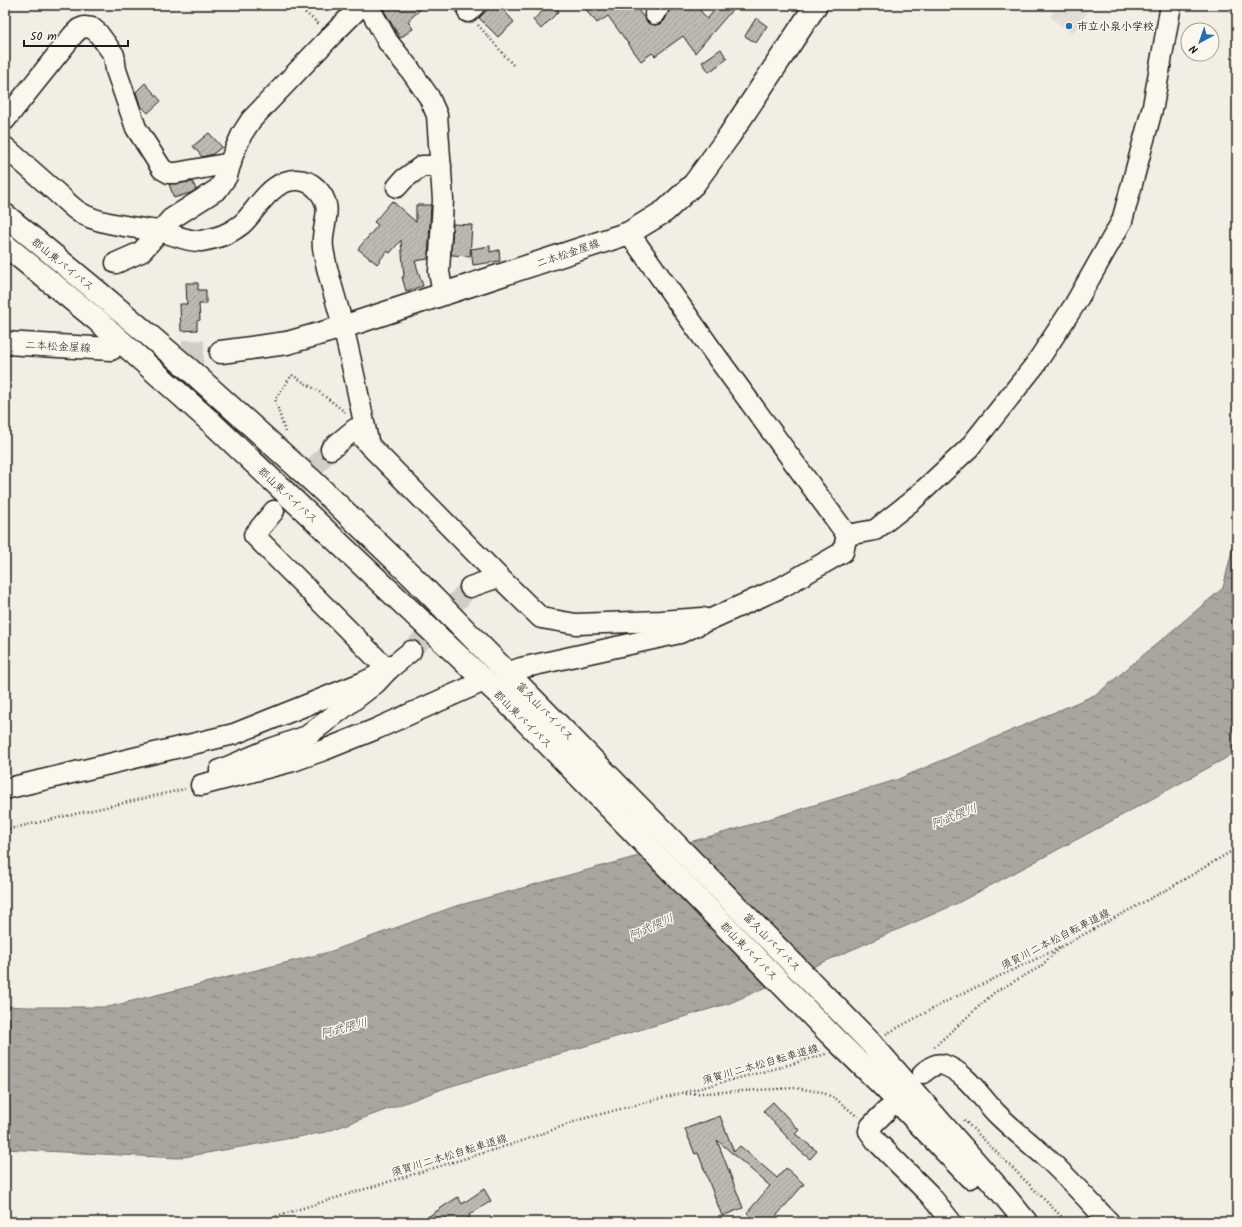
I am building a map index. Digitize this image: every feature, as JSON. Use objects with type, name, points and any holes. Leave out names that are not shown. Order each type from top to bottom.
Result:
[{"type":"main road","name":"二本松金屋線","points":[[221,352],[287,343],[343,327],[629,233],[665,211],[694,184],[729,136],[816,5]]},
{"type":"main road","name":"郡山東バイパス","points":[[5,215],[190,370],[310,479],[413,577],[507,673]]},
{"type":"main road","name":"郡山東バイパス","points":[[5,245],[97,320],[213,424],[507,702],[831,1043],[884,1087],[1012,1222]]},
{"type":"main road","name":"二本松金屋線","points":[[5,343],[111,349]]},
{"type":"main road","name":"富久山バイパス","points":[[507,673],[869,1041],[1026,1222]]},
{"type":"street","points":[[116,263],[141,252],[171,219],[218,190],[227,176],[242,134],[251,120],[362,5]]},
{"type":"street","points":[[368,5],[388,42],[411,71],[434,106],[437,115],[442,200],[439,272],[443,294]]},
{"type":"street","points":[[847,535],[875,530],[913,500],[970,448],[1035,365],[1075,304],[1122,221],[1153,106],[1171,5]]},
{"type":"street","points":[[5,120],[73,35],[79,29],[92,28],[98,32],[114,55],[116,70],[136,128],[162,168],[169,173],[176,173],[231,163]]},
{"type":"street","points":[[5,147],[78,212],[107,222],[140,229],[159,231],[200,241],[225,234],[240,225],[275,187],[289,180],[307,182],[320,192],[326,205],[327,214],[323,235],[323,247],[333,294],[343,327],[369,445]]},
{"type":"street","points":[[397,187],[404,179],[422,166],[441,166]]},
{"type":"street","points":[[507,673],[521,668],[680,634],[782,587],[843,552],[847,535],[711,349],[629,233]]},
{"type":"street","points":[[331,449],[355,429],[369,445],[541,618],[576,624],[661,621],[716,617]]},
{"type":"street","points":[[274,511],[254,534],[388,670]]},
{"type":"street","points":[[470,587],[499,577]]},
{"type":"street","points":[[201,785],[207,775],[270,749],[307,736],[376,683],[388,670],[412,651]]},
{"type":"street","points":[[5,789],[234,734],[364,682],[388,670]]},
{"type":"street","points":[[201,785],[293,761],[324,750],[376,729],[484,681]]},
{"type":"street","points":[[923,1073],[931,1066],[943,1064],[955,1071],[966,1080],[998,1114],[1069,1179],[1109,1222]]},
{"type":"street","points":[[886,1110],[871,1126],[870,1131],[873,1137],[902,1169],[930,1195],[951,1222]]},
{"type":"path","points":[[296,5],[332,35]]},
{"type":"path","points":[[472,9],[514,66]]},
{"type":"path","points":[[285,433],[274,399],[292,375],[318,391],[352,418],[355,429]]},
{"type":"path","points":[[5,830],[201,785]]},
{"type":"path","name":"須賀川二本松自転車道線","points":[[869,1041],[882,1036],[949,1000],[1063,945],[1168,889],[1237,848]]},
{"type":"path","points":[[931,1050],[995,992],[1040,967],[1063,945]]},
{"type":"path","name":"須賀川二本松自転車道線","points":[[257,1222],[512,1144],[582,1120],[781,1067],[831,1043]]},
{"type":"path","points":[[680,1094],[795,1088],[822,1092],[836,1099],[859,1118]]},
{"type":"path","points":[[962,1118],[1067,1222]]},
{"type":"shaded area","name":"市立小泉小学校","points":[[1045,5],[1093,5],[1072,34],[1050,17],[1054,12]]},
{"type":"water","name":"阿武隈川","points":[[1237,529],[1237,748],[1226,758],[954,905],[730,1003],[448,1087],[326,1132],[178,1158],[5,1149],[5,1006],[108,1007],[329,952],[453,907],[733,830],[896,780],[1097,694],[1223,588]]},
{"type":"building","points":[[389,5],[425,5],[408,21],[413,29],[400,38],[383,9]]},
{"type":"building","points":[[492,5],[498,10],[501,7],[514,22],[498,37],[479,18]]},
{"type":"building","points":[[549,5],[553,5],[559,11],[541,29],[533,20]]},
{"type":"building","points":[[583,5],[634,5],[648,23],[655,25],[661,24],[665,20],[671,5],[696,5],[707,19],[719,5],[726,5],[732,10],[695,53],[683,36],[655,56],[652,53],[641,61],[608,16],[597,23]]},
{"type":"building","points":[[756,18],[767,26],[756,43],[745,36]]},
{"type":"building","points":[[721,49],[727,59],[709,72],[702,62]]},
{"type":"building","points":[[145,83],[161,101],[148,113],[140,105],[136,92]]},
{"type":"building","points":[[209,133],[222,147],[213,154],[202,157],[193,146]]},
{"type":"building","points":[[193,182],[196,190],[174,198],[169,184]]},
{"type":"building","points":[[392,201],[416,222],[416,205],[431,205],[428,259],[415,261],[423,286],[406,291],[402,277],[404,277],[401,240],[390,253],[387,251],[377,264],[358,249],[378,225],[374,222]]},
{"type":"building","points":[[453,224],[472,225],[470,256],[451,255]]},
{"type":"building","points":[[490,246],[490,252],[499,250],[500,261],[473,265],[471,249]]},
{"type":"building","points":[[186,283],[198,283],[198,290],[206,290],[206,304],[199,304],[200,320],[197,321],[197,330],[181,331],[180,304],[187,304]]},
{"type":"building","points":[[773,1102],[799,1130],[795,1134],[817,1151],[810,1159],[800,1151],[763,1111]]},
{"type":"building","points":[[720,1116],[734,1152],[740,1146],[777,1178],[786,1168],[804,1184],[771,1222],[758,1222],[747,1213],[770,1186],[717,1140],[743,1208],[722,1216],[698,1153],[695,1154],[685,1129]]},
{"type":"building","points":[[484,1189],[491,1201],[469,1215],[470,1217],[462,1222],[420,1222],[458,1197],[462,1204]]},
{"type":"tunnel","points":[[116,349],[221,352]]},
{"type":"tunnel","points":[[274,511],[331,449]]},
{"type":"tunnel","points":[[411,651],[470,587]]},
{"type":"place","name":"市立小泉小学校","points":[[1069,26]]}]
